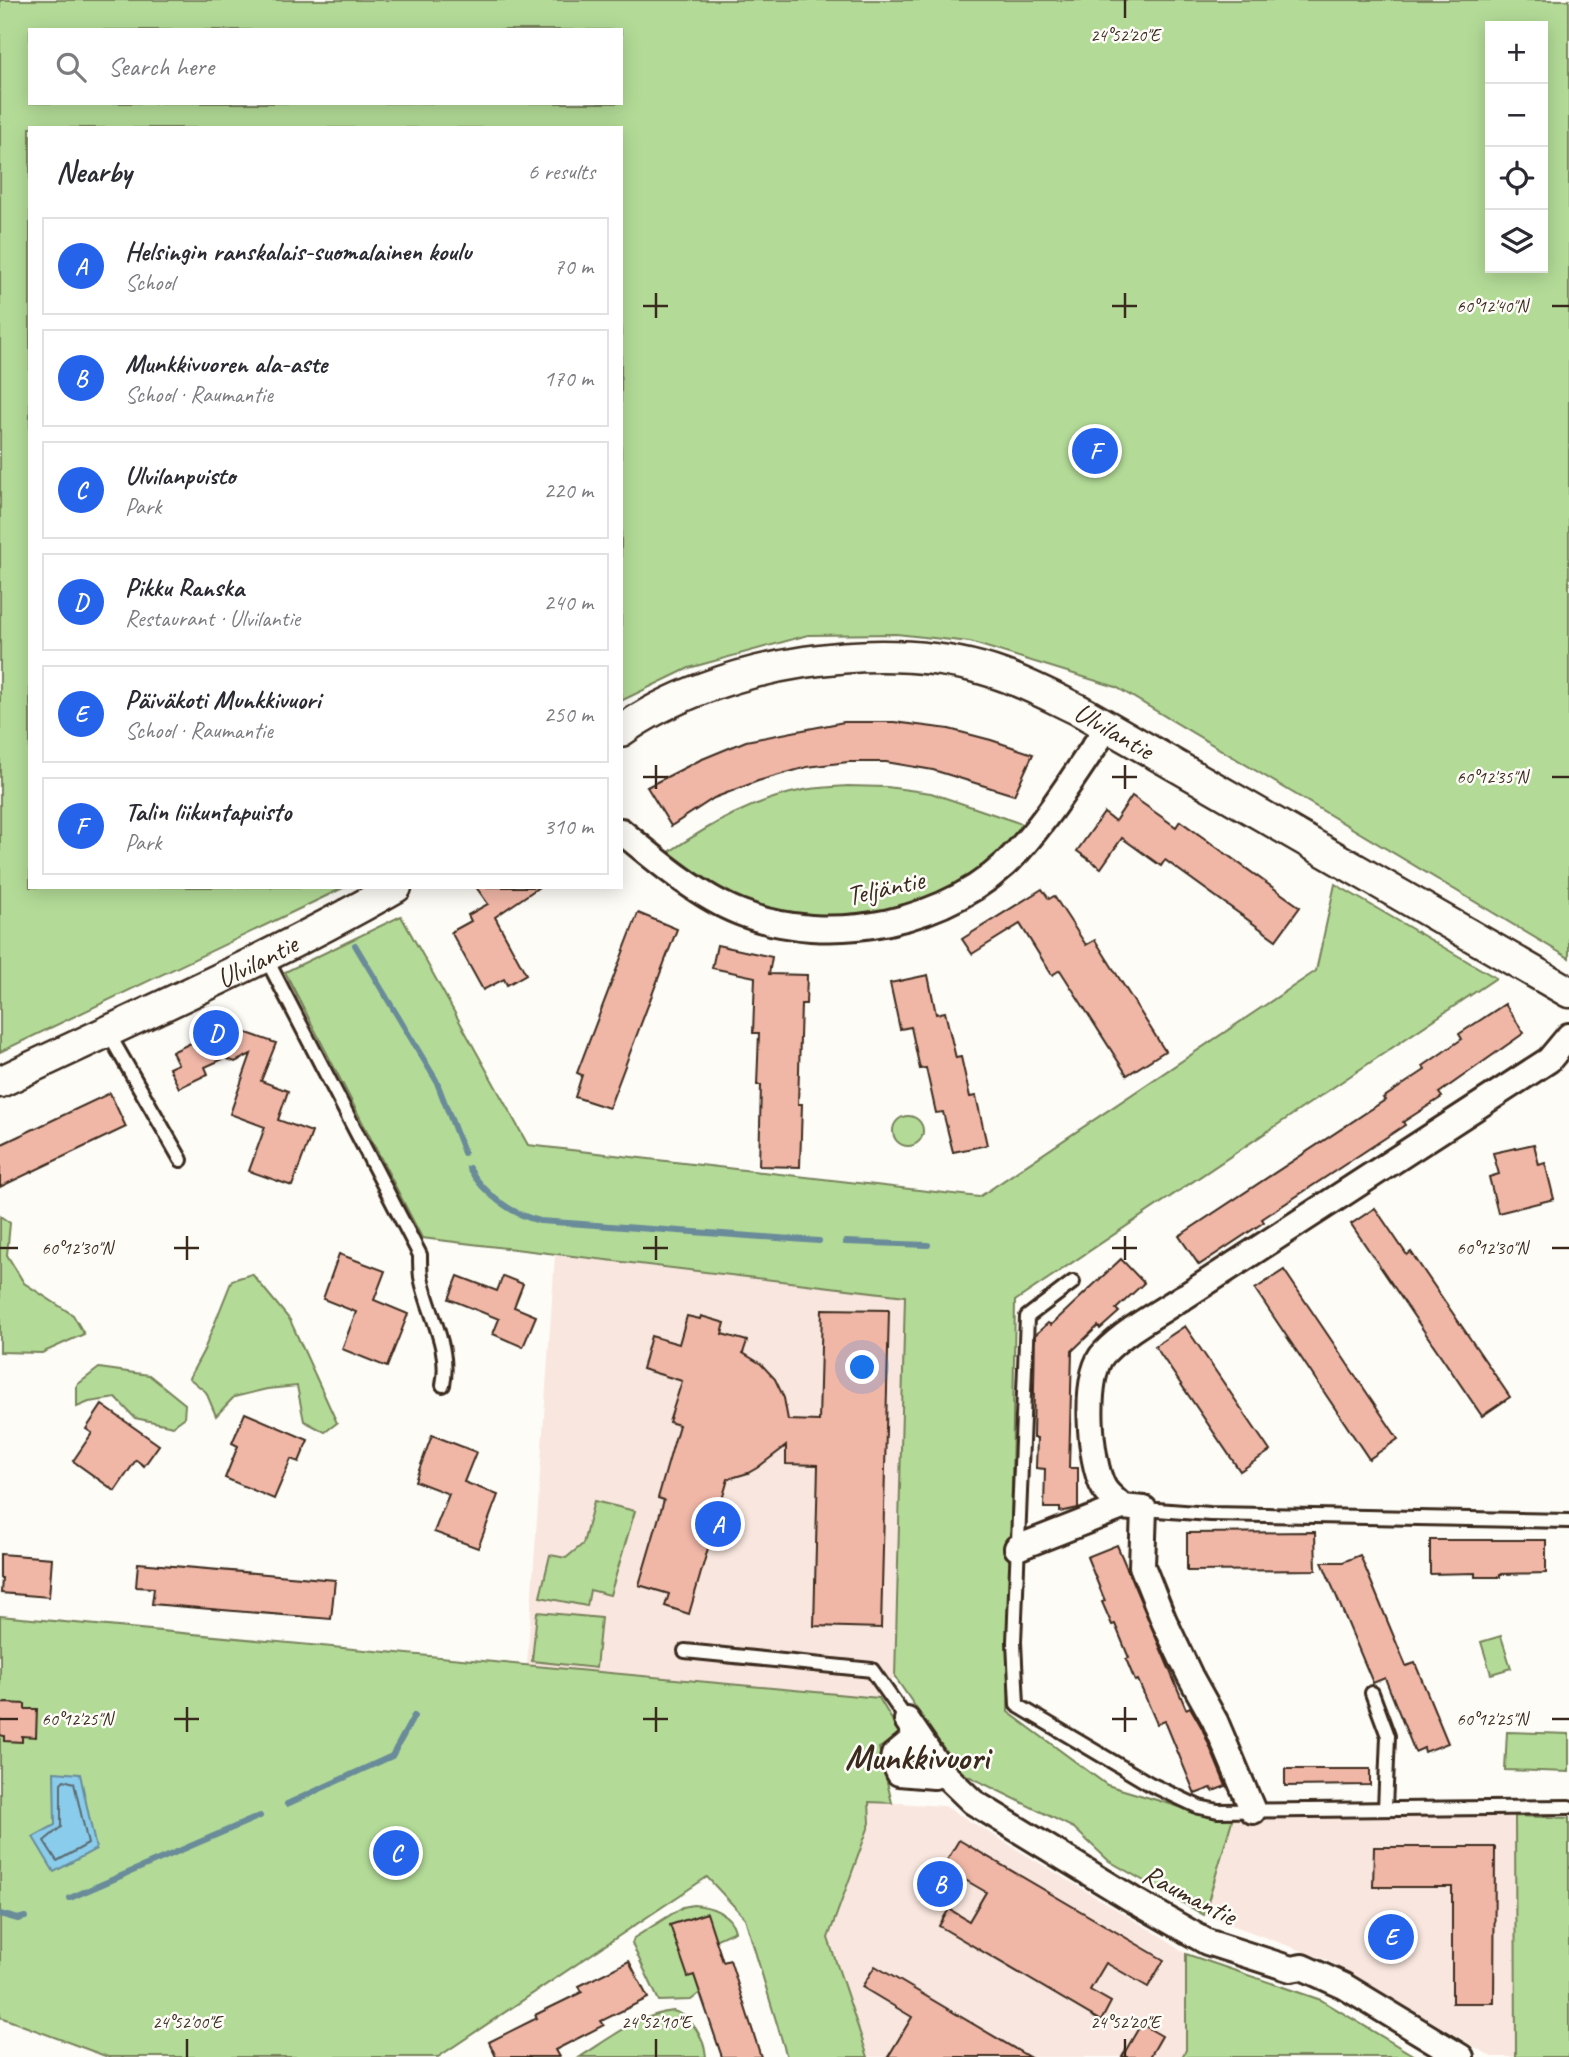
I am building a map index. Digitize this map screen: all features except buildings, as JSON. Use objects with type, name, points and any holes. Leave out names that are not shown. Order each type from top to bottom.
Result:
[{"type":"street","name":"Ulvilantie","points":[[623,730],[662,706],[700,689],[732,678],[809,661],[870,657],[930,660],[967,665],[1001,674],[1108,726],[1569,992]]},
{"type":"street","name":"Teljäntie","points":[[623,832],[709,896],[739,913],[779,923],[828,929],[882,924],[922,913],[950,901],[989,877],[1007,862],[1047,814],[1108,726]]},
{"type":"street","name":"Ulvilantie","points":[[0,1082],[264,956],[361,908],[393,889]]},
{"type":"street","points":[[1253,1811],[1214,1721],[1164,1621],[1142,1566],[1133,1508],[1103,1487],[1093,1447],[1090,1406],[1096,1365],[1103,1353],[1144,1322],[1549,1060],[1569,1036]]},
{"type":"street","points":[[1017,1548],[1133,1508]]},
{"type":"street","points":[[911,1728],[894,1755],[893,1760],[899,1773],[934,1776],[943,1773]]},
{"type":"street","name":"Raumantie","points":[[911,1728],[943,1773],[973,1801],[1112,1887],[1208,1942],[1291,1969],[1301,1967],[1344,1986],[1461,2057]]},
{"type":"lane","points":[[264,956],[420,1255],[422,1278],[439,1332],[445,1375],[443,1385]]},
{"type":"lane","points":[[107,1031],[181,1160]]},
{"type":"lane","points":[[1073,1282],[1027,1317],[1014,1642],[1017,1705],[1150,1784],[1199,1807],[1218,1811],[1569,1807]]},
{"type":"lane","points":[[1133,1508],[1210,1514],[1569,1521]]},
{"type":"lane","points":[[685,1651],[872,1670],[911,1728]]},
{"type":"lane","points":[[1372,1693],[1388,1736],[1385,1809]]},
{"type":"shaded area","points":[[555,1255],[905,1296],[895,1677],[879,1698],[527,1665]]},
{"type":"shaded area","points":[[868,1801],[945,1806],[1169,1941],[1186,1954],[1186,2050],[1182,2057],[859,2057],[784,1828]]},
{"type":"shaded area","points":[[1515,1816],[1516,2057],[1492,2057],[1327,1960],[1204,1915],[1233,1817]]},
{"type":"green space","points":[[0,0],[1569,0],[1569,958],[1116,687],[970,642],[896,634],[808,635],[689,668],[623,700],[623,126],[28,126],[28,889],[341,889],[0,1052]]},
{"type":"green space","points":[[887,787],[931,793],[1025,825],[988,864],[933,897],[871,914],[839,917],[807,916],[745,901],[715,885],[669,852],[717,823],[767,800],[809,789]]},
{"type":"green space","points":[[1335,884],[1496,978],[1015,1301],[1008,1712],[1107,1785],[1203,1814],[1233,1817],[1204,1915],[1109,1861],[1074,1828],[960,1772],[895,1677],[905,1296],[422,1238],[285,972],[401,916],[528,1145],[979,1197],[1316,971]]},
{"type":"green space","points":[[908,1116],[919,1120],[923,1131],[919,1142],[908,1146],[897,1142],[893,1131],[897,1120]]},
{"type":"green space","points":[[0,1216],[10,1223],[7,1255],[24,1283],[73,1315],[84,1334],[42,1353],[0,1352]]},
{"type":"green space","points":[[252,1274],[290,1320],[337,1423],[325,1432],[304,1421],[297,1386],[267,1389],[234,1397],[216,1416],[206,1392],[189,1378],[204,1350],[232,1280]]},
{"type":"green space","points":[[99,1368],[149,1375],[185,1404],[184,1418],[173,1426],[135,1418],[116,1398],[89,1402],[77,1407],[77,1385]]},
{"type":"green space","points":[[594,1501],[635,1511],[610,1595],[590,1590],[587,1606],[540,1597],[550,1555],[566,1558],[583,1544]]},
{"type":"green space","points":[[537,1612],[601,1618],[596,1668],[532,1661]]},
{"type":"green space","points":[[0,1616],[879,1698],[901,1735],[879,1748],[892,1803],[869,1802],[870,1823],[828,1938],[868,2057],[787,2057],[745,1918],[707,1877],[438,2057],[108,2057],[0,2017]]},
{"type":"green space","points":[[1501,1636],[1511,1668],[1491,1674],[1481,1642]]},
{"type":"green space","points":[[1507,1732],[1569,1734],[1569,1772],[1505,1770]]},
{"type":"green space","points":[[1515,1816],[1569,1818],[1569,2057],[1516,2057]]},
{"type":"green space","points":[[693,1905],[724,1915],[735,1931],[715,1940],[706,1913],[671,1925],[688,1976],[694,1975],[700,1993],[691,2000],[659,2001],[632,1944],[634,1938],[683,1907]]},
{"type":"green space","points":[[1186,1954],[1321,2000],[1416,2057],[1182,2057],[1186,2050]]},
{"type":"green space","points":[[673,2011],[691,2022],[703,2043],[706,2057],[580,2057],[648,2017]]},
{"type":"water","points":[[54,1772],[80,1774],[96,1849],[54,1872],[33,1837],[55,1825]]},
{"type":"waterway","points":[[355,945],[436,1080],[464,1153]]},
{"type":"waterway","points":[[469,1168],[482,1186],[499,1202],[540,1221],[819,1241]]},
{"type":"waterway","points":[[845,1242],[928,1245]]},
{"type":"waterway","points":[[287,1804],[392,1756],[414,1716]]},
{"type":"waterway","points":[[70,1898],[260,1816]]},
{"type":"waterway","points":[[0,1914],[18,1919],[25,1917]]},
{"type":"place","name":"Talin liikuntapuisto","points":[[1095,451]]},
{"type":"place","name":"Pikku Ranska","points":[[216,1033]]},
{"type":"place","name":"Helsingin ranskalais-suomalainen koulu","points":[[718,1524]]},
{"type":"place","name":"Ulvilanpuisto","points":[[396,1853]]},
{"type":"place","name":"Munkkivuoren ala-aste","points":[[940,1884]]},
{"type":"place","name":"Päiväkoti Munkkivuori","points":[[1391,1937]]},
{"type":"district","name":"Munkkivuori","points":[[917,1757]]}]
